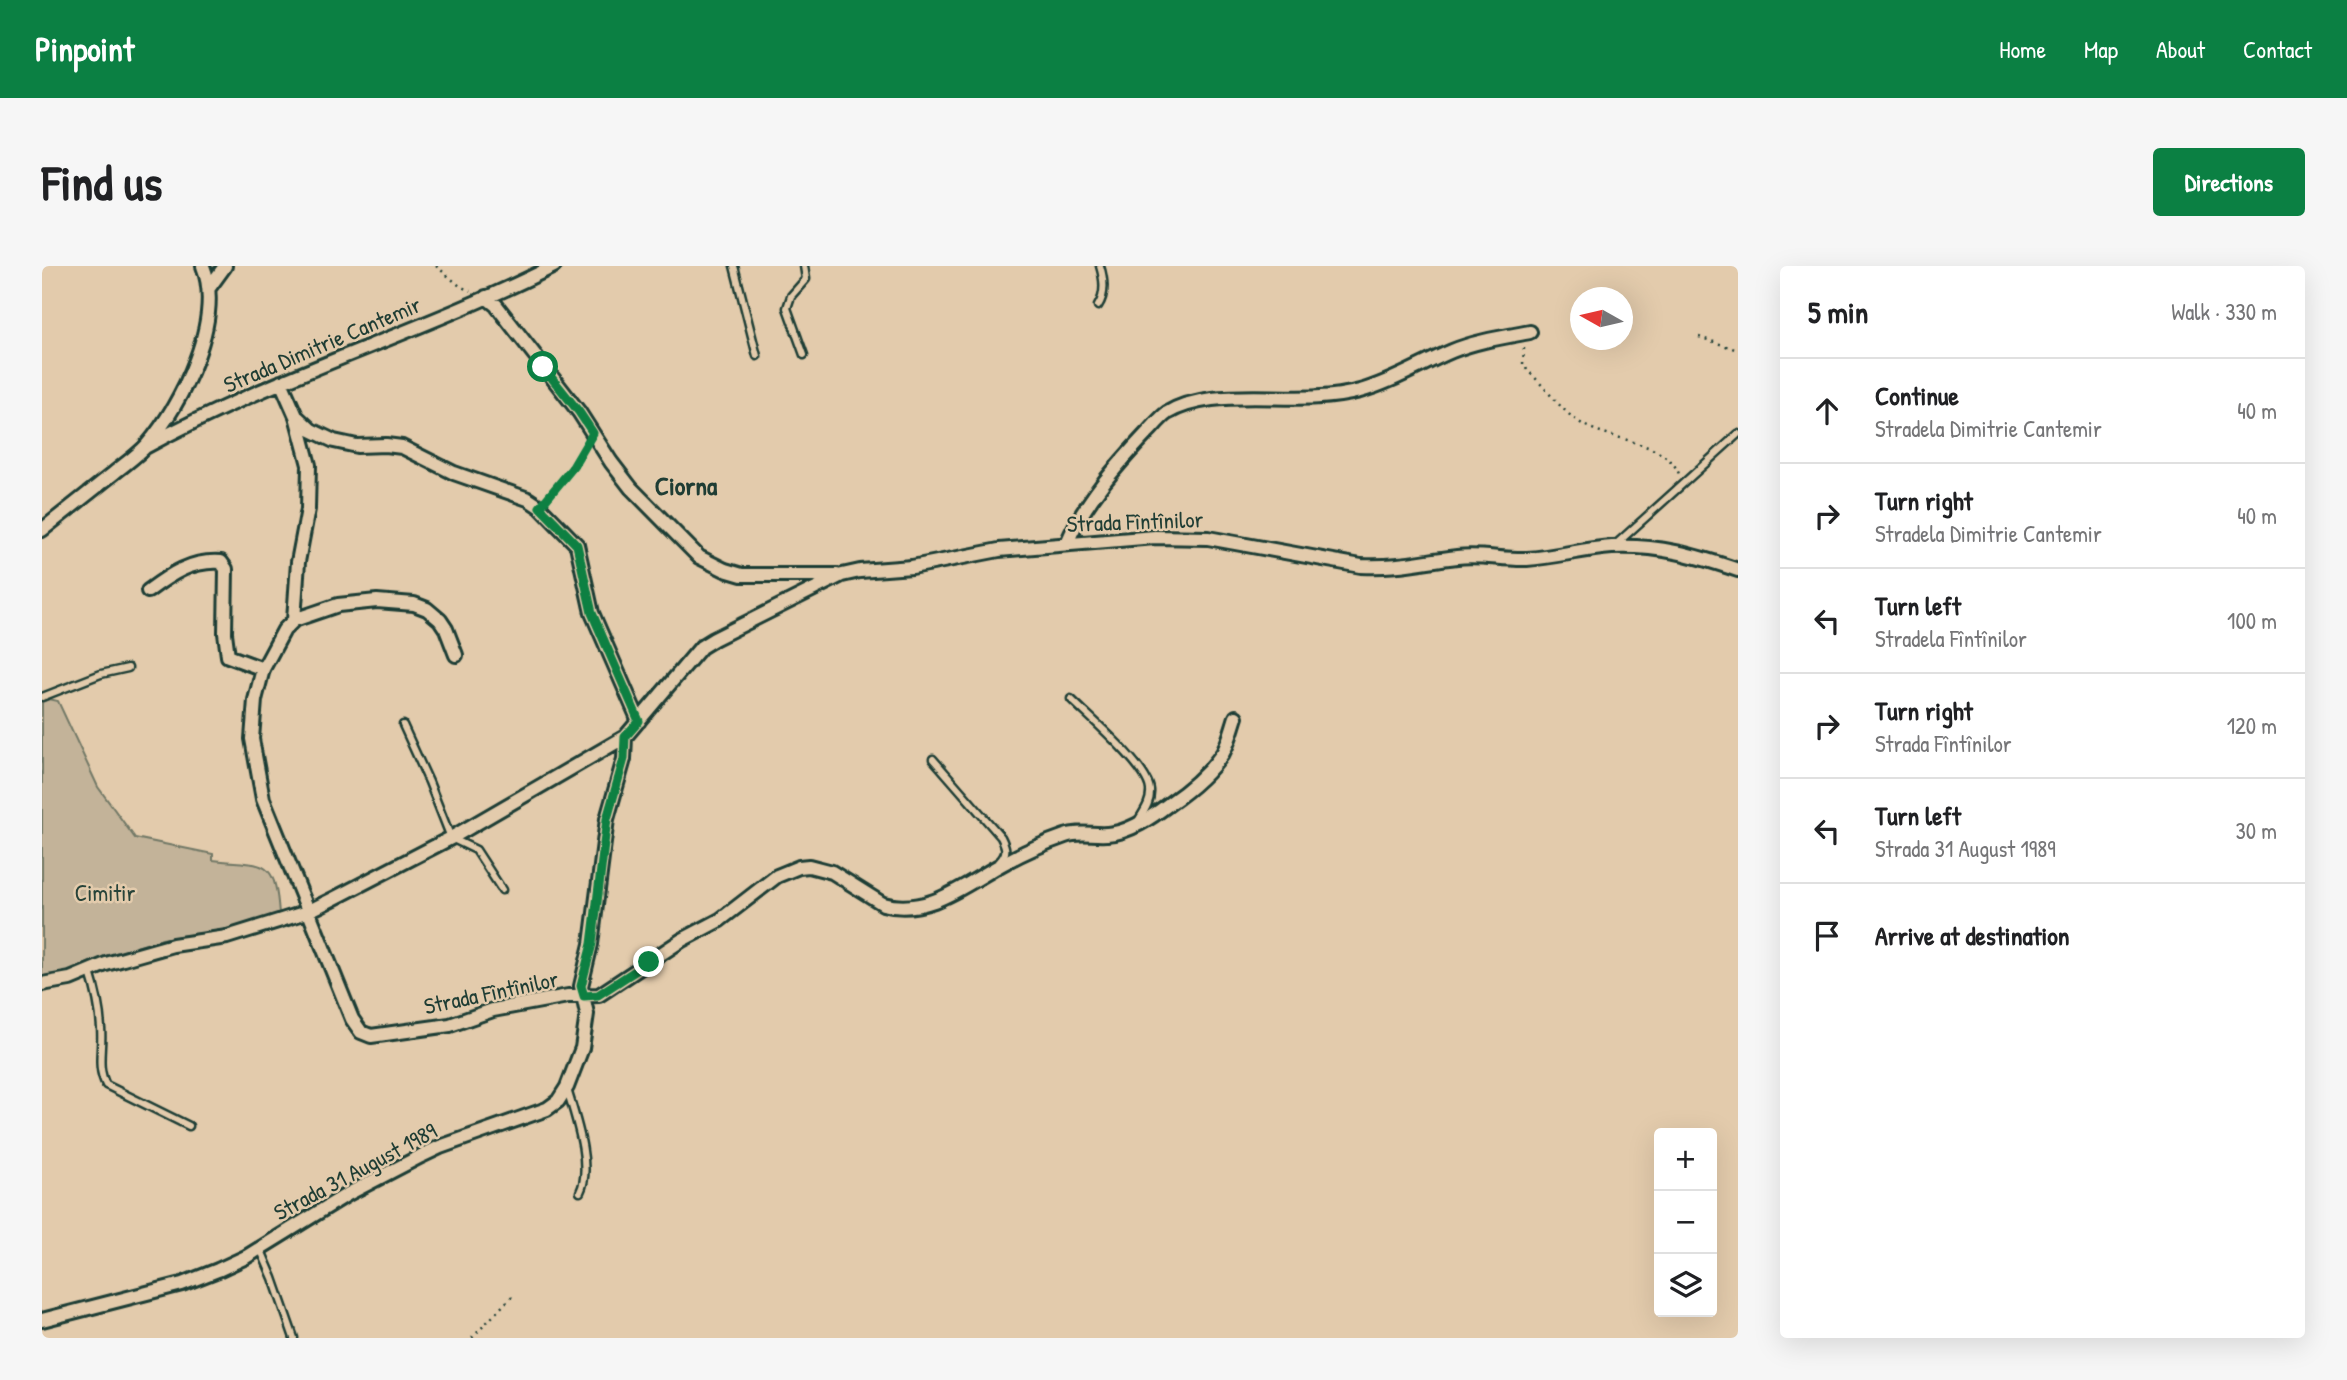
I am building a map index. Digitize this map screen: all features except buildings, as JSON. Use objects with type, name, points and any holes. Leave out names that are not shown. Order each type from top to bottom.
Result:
[{"type":"street","points":[[42,530],[145,447],[172,410],[192,368],[206,322],[209,288],[202,266]]},
{"type":"street","points":[[209,288],[225,266]]},
{"type":"street","name":"Strada Dimitrie Cantemir","points":[[145,447],[281,382],[486,298],[554,266]]},
{"type":"street","points":[[486,298],[496,304],[579,412],[632,488],[699,557],[711,565],[742,575],[842,575]]},
{"type":"street","points":[[1068,543],[1074,527],[1097,491],[1129,452],[1166,414],[1212,399],[1270,397],[1304,400],[1359,391],[1410,373],[1455,350],[1530,332]]},
{"type":"street","points":[[281,382],[296,416],[309,465],[309,489],[298,562],[294,620]]},
{"type":"street","points":[[296,416],[310,430],[334,441],[357,446],[402,447],[454,472],[528,499],[540,507],[577,545],[592,613],[639,721]]},
{"type":"street","name":"Strada Fîntînilor","points":[[42,984],[90,972],[106,964],[173,945],[227,937],[306,912],[451,838],[625,737],[701,648],[714,639],[842,575],[912,566],[999,550],[1154,537],[1208,538],[1361,566],[1412,565],[1460,556],[1525,559],[1612,547],[1670,549],[1738,570]]},
{"type":"street","points":[[148,591],[174,572],[198,563],[221,562],[226,569],[225,633],[228,656],[263,669]]},
{"type":"street","points":[[306,912],[262,799],[252,739],[255,700],[263,669],[284,630],[294,620],[338,605],[377,601],[414,604],[427,609],[440,620],[456,655]]},
{"type":"street","points":[[584,996],[598,995],[682,940],[720,920],[777,876],[789,870],[820,867],[883,904],[912,907],[960,890],[993,870],[1066,835],[1116,833],[1136,825],[1168,805],[1216,761],[1229,739],[1236,718]]},
{"type":"street","name":"Strada Fîntînilor","points":[[306,912],[352,1019],[361,1032],[370,1036],[450,1025],[509,1007],[568,996],[584,996],[581,986],[592,944],[603,843],[624,759],[625,737]]},
{"type":"street","name":"Strada 31 August 1989","points":[[42,1320],[182,1284],[218,1270],[260,1248],[339,1199],[430,1151],[547,1110],[558,1101],[567,1087],[582,1048],[587,1014],[584,996]]},
{"type":"lane","points":[[734,266],[757,356]]},
{"type":"lane","points":[[804,266],[806,279],[791,296],[787,308],[804,355]]},
{"type":"lane","points":[[1098,306],[1102,300],[1103,288],[1100,266]]},
{"type":"lane","points":[[1612,547],[1738,434]]},
{"type":"lane","points":[[42,696],[101,674],[128,668]]},
{"type":"lane","points":[[1071,699],[1138,765],[1147,779],[1150,799],[1136,825]]},
{"type":"lane","points":[[403,725],[451,838],[476,850],[502,890]]},
{"type":"lane","points":[[933,759],[1001,837],[1006,849],[1005,856],[993,870]]},
{"type":"lane","points":[[90,972],[100,1014],[100,1063],[106,1084],[189,1126]]},
{"type":"lane","points":[[567,1087],[582,1148],[585,1177],[580,1192]]},
{"type":"lane","name":"Strada 31 August 1989","points":[[260,1248],[294,1338]]},
{"type":"path","points":[[436,266],[460,286],[486,298]]},
{"type":"path","points":[[1513,336],[1522,341],[1525,351],[1523,364],[1528,371],[1570,414],[1583,425],[1659,452],[1677,469],[1681,478],[1680,486]]},
{"type":"path","points":[[1699,337],[1738,350]]},
{"type":"path","points":[[540,507],[573,467],[593,433]]},
{"type":"path","points":[[472,1338],[514,1294]]},
{"type":"green space","name":"Cimitir","points":[[49,699],[58,701],[98,787],[135,838],[213,854],[213,860],[255,864],[264,868],[274,882],[279,914],[228,929],[162,939],[73,972],[42,977],[42,702]]},
{"type":"district","name":"Ciorna","points":[[686,485]]},
{"type":"route","points":[[543,367],[593,433],[573,467],[540,507],[577,545],[592,613],[639,721],[625,737],[624,759],[607,819],[592,944],[581,986],[584,996],[598,995],[649,962]]}]
